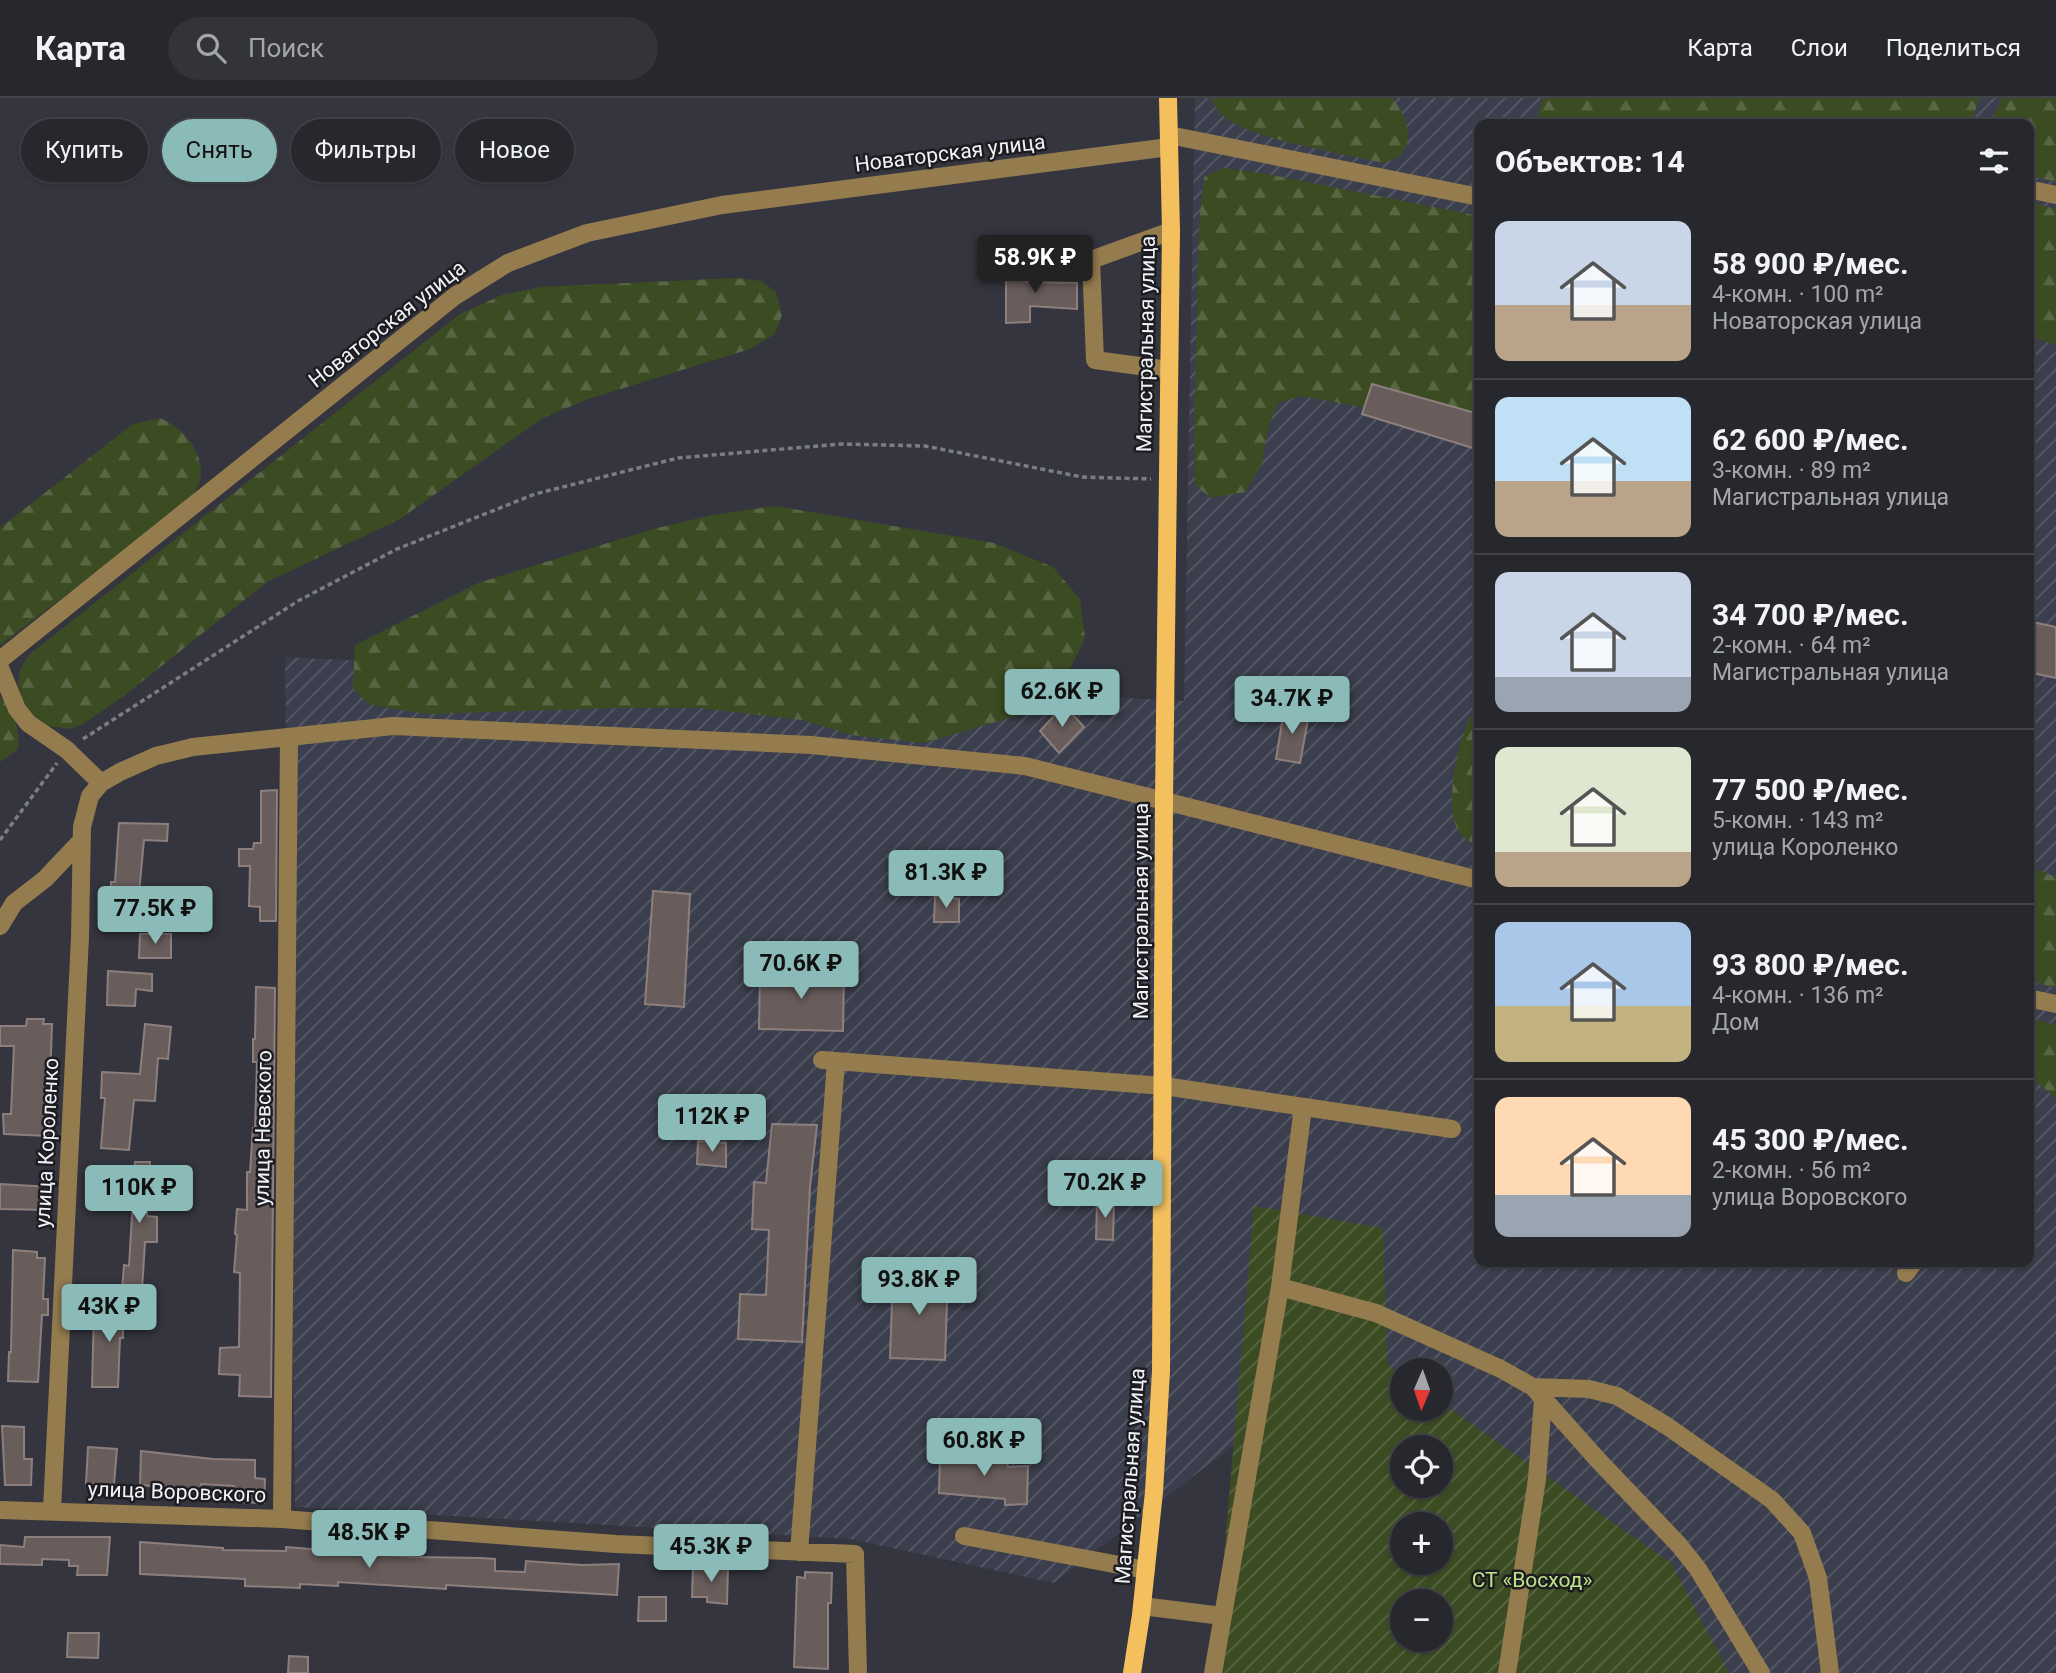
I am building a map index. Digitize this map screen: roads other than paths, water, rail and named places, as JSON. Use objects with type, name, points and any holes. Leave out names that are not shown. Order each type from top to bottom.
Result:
[{"type":"main road","name":"Магистральная улица","points":[[1132,1673],[1154,1492],[1161,1371],[1171,231],[1168,98]]},
{"type":"street","name":"Новаторская улица","points":[[0,660],[455,296],[508,263],[587,233],[722,205],[1169,141],[1474,196]]},
{"type":"street","points":[[2034,190],[2056,195]]},
{"type":"street","points":[[1169,369],[1095,360],[1091,260],[1171,231]]},
{"type":"street","points":[[0,667],[17,709],[28,723],[67,750],[101,783],[120,772],[193,747],[393,726],[811,745],[1025,766],[1474,879]]},
{"type":"street","name":"улица Невского","points":[[282,1519],[289,737]]},
{"type":"street","name":"улица Короленко","points":[[52,1510],[80,937],[82,828],[90,796],[101,783]]},
{"type":"street","points":[[0,926],[14,903],[45,879],[82,840]]},
{"type":"street","points":[[2034,999],[2056,1004]]},
{"type":"street","points":[[799,1552],[829,1061],[1164,1086],[1452,1129]]},
{"type":"street","points":[[1213,1673],[1279,1287],[1303,1107]]},
{"type":"street","points":[[1279,1287],[1376,1313],[1501,1368],[1538,1393],[1692,1561],[1760,1673]]},
{"type":"street","points":[[1538,1393],[1589,1389],[1617,1396],[1667,1426],[1772,1500],[1802,1533],[1818,1578],[1830,1673]]},
{"type":"street","points":[[1507,1673],[1537,1479],[1538,1393]]},
{"type":"street","name":"улица Воровского","points":[[0,1510],[282,1519],[616,1544],[855,1554],[858,1673]]},
{"type":"street","points":[[964,1536],[1146,1570]]},
{"type":"street","points":[[1142,1605],[1222,1616]]},
{"type":"park label","name":"СТ «Восход»","points":[[1532,1580]]}]
